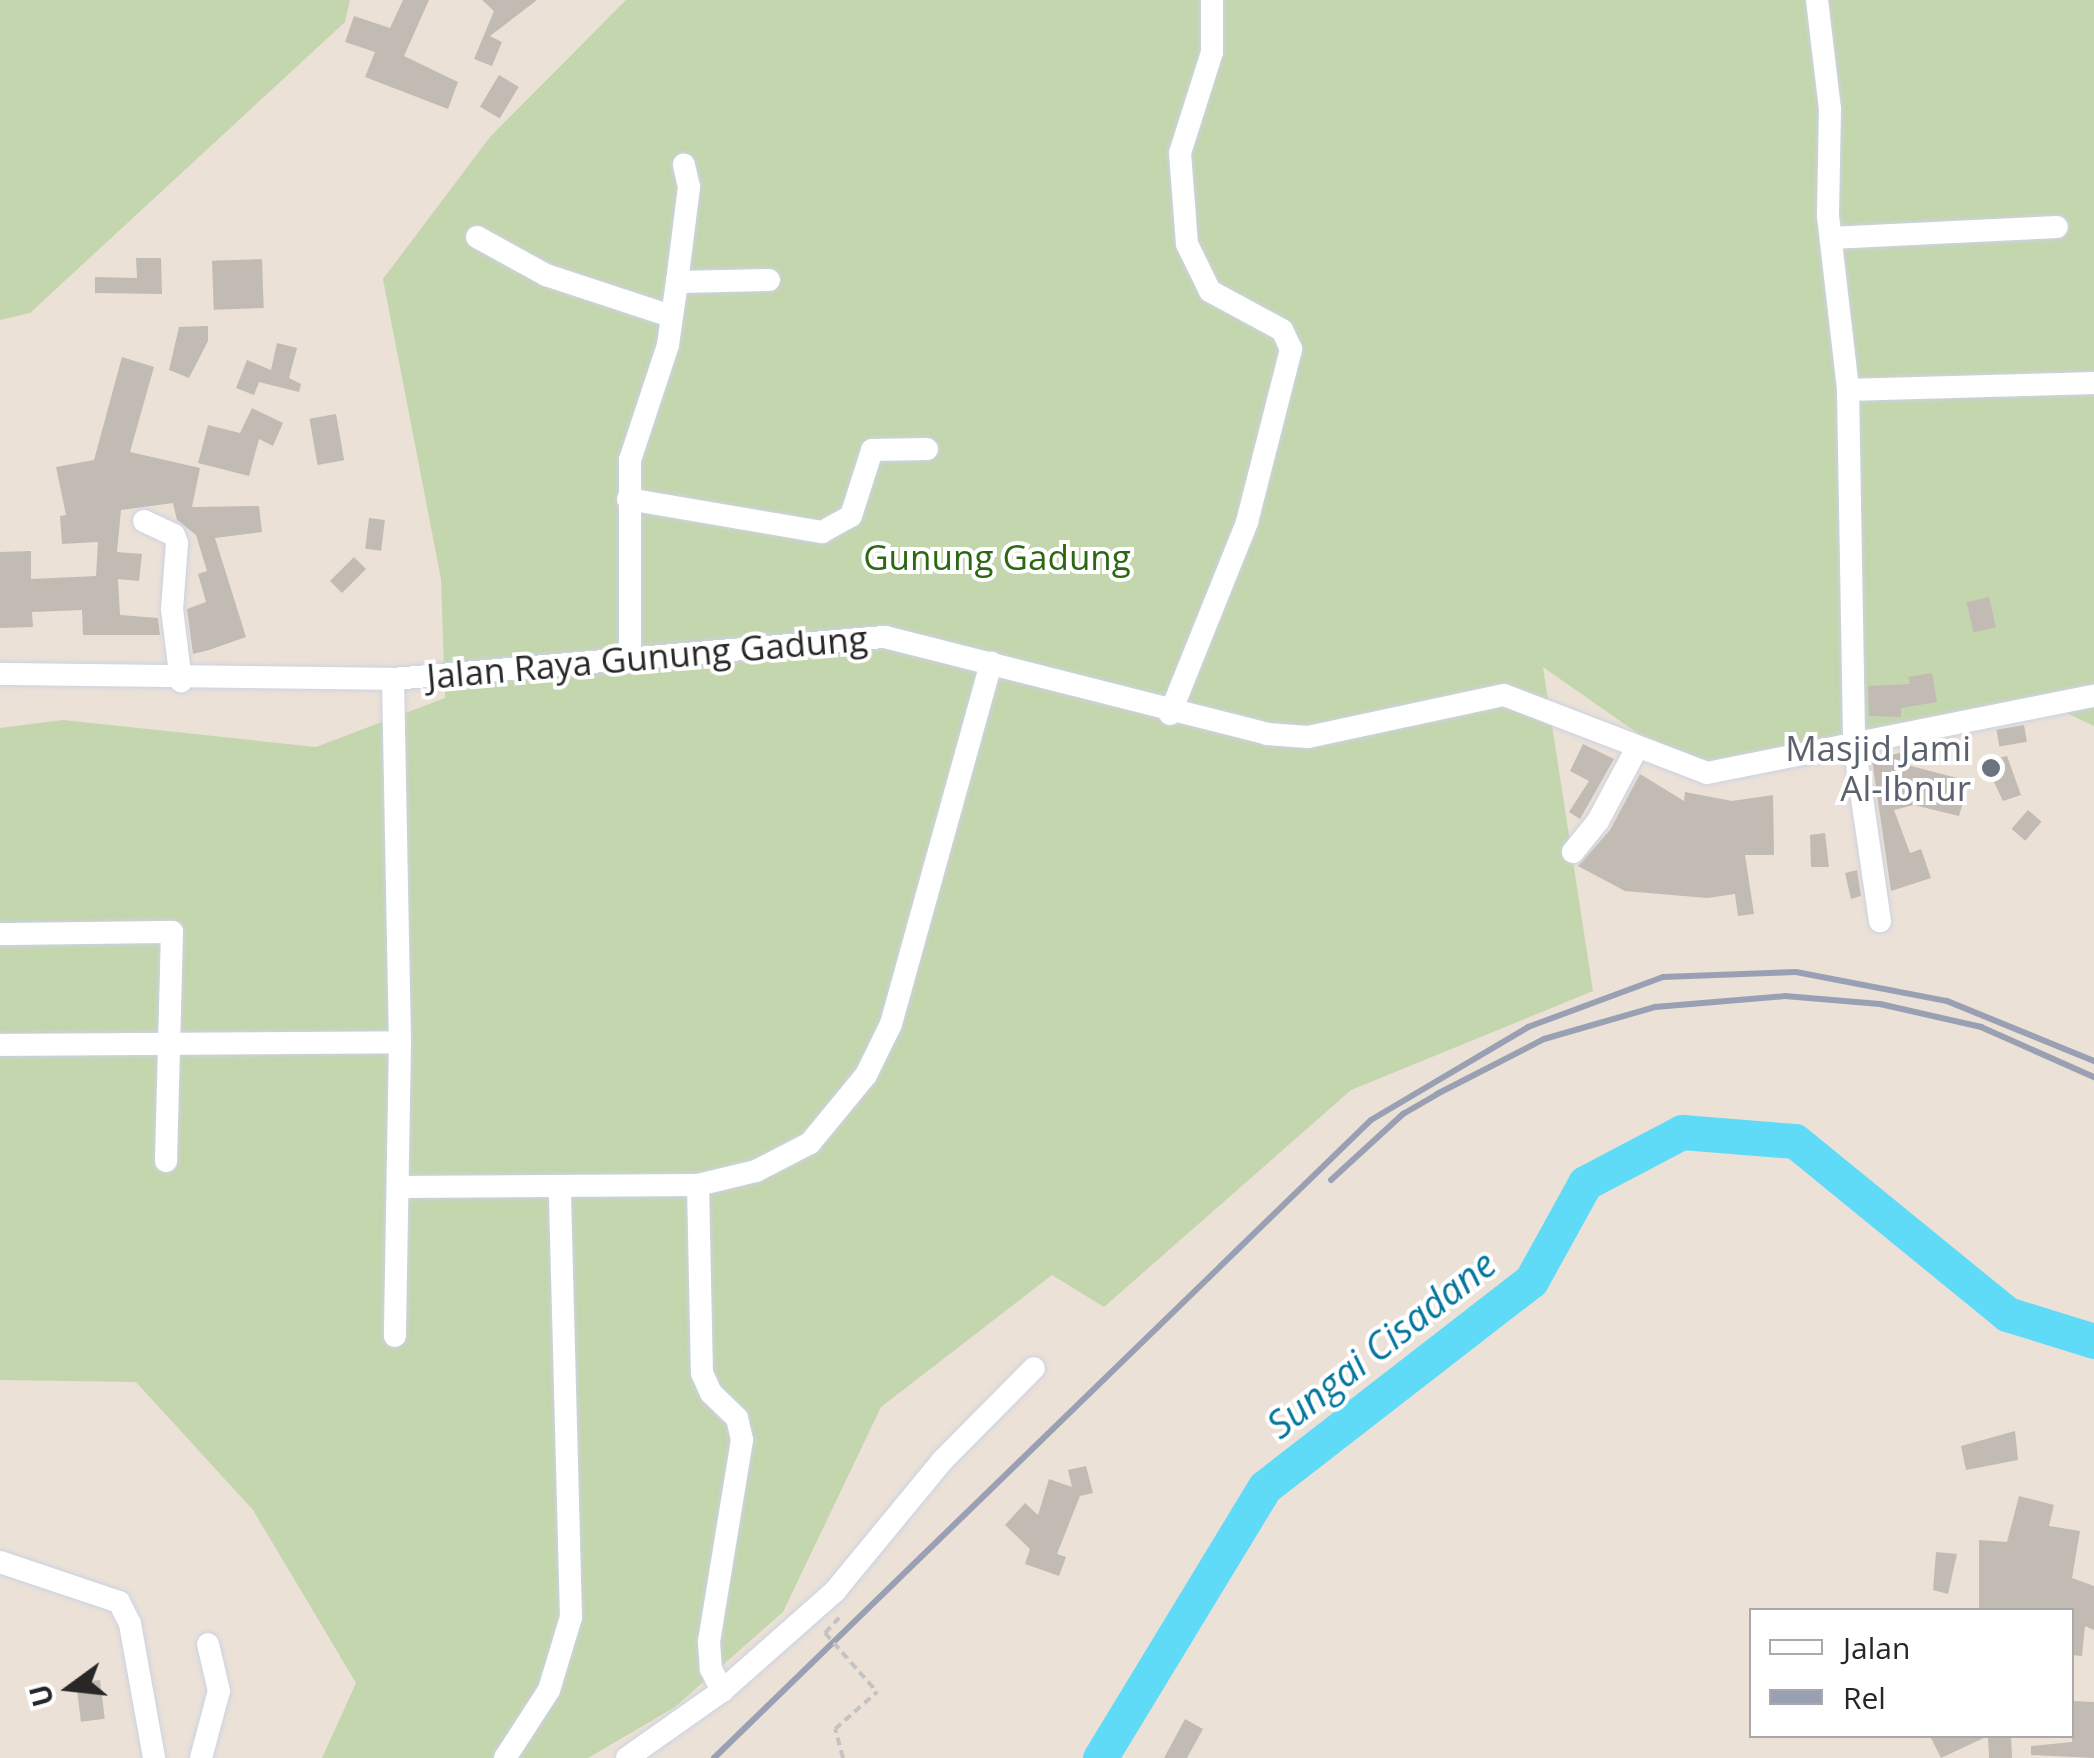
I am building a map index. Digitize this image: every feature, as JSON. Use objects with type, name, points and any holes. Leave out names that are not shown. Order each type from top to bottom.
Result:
[{"type":"street","points":[[1170,714],[1246,522],[1291,349],[1282,330],[1210,291],[1187,244],[1180,153],[1214,41],[1212,0]]},
{"type":"street","points":[[1817,0],[1830,108],[1831,238],[1848,390],[1854,744],[1880,922]]},
{"type":"street","points":[[630,657],[628,499],[635,437],[664,360],[678,282],[689,187],[684,166]]},
{"type":"street","points":[[1831,238],[2057,226]]},
{"type":"street","points":[[478,237],[546,275],[672,316]]},
{"type":"street","points":[[678,282],[769,280]]},
{"type":"street","points":[[1848,390],[2094,382]]},
{"type":"street","points":[[628,499],[822,532],[850,516],[872,450],[927,449]]},
{"type":"street","points":[[144,521],[174,535],[177,543],[172,609],[180,681]]},
{"type":"street","name":"Jalan Raya Gunung Gadung","points":[[0,674],[180,681],[394,679],[884,638],[991,663],[1170,714],[1308,738],[1504,696],[1707,773],[2094,696]]},
{"type":"street","points":[[400,1187],[698,1184],[784,1160],[830,1123],[866,1075],[891,1024],[991,663]]},
{"type":"street","points":[[394,679],[400,1042],[396,1336]]},
{"type":"street","points":[[1573,852],[1598,821],[1637,748]]},
{"type":"street","points":[[0,934],[172,932],[166,1042],[166,1161]]},
{"type":"street","points":[[0,1045],[400,1042]]},
{"type":"street","points":[[698,1184],[702,1373],[711,1394],[737,1418],[742,1440],[709,1642],[711,1669],[722,1691]]},
{"type":"street","points":[[506,1758],[549,1690],[570,1618],[560,1186]]},
{"type":"street","points":[[627,1758],[722,1691],[835,1591],[942,1460],[1034,1368]]},
{"type":"street","points":[[0,1562],[119,1602],[130,1624],[154,1758]]},
{"type":"street","points":[[201,1758],[219,1691],[208,1644]]},
{"type":"path","points":[[825,1633],[877,1692],[835,1729],[843,1758]]},
{"type":"green space","points":[[0,0],[350,0],[345,22],[30,313],[0,320]]},
{"type":"green space","name":"Gunung Gadung","points":[[626,0],[2094,0],[2094,726],[2052,706],[1854,743],[1683,765],[1543,667],[1593,991],[1351,1090],[1104,1307],[1052,1275],[881,1407],[783,1612],[675,1707],[588,1758],[322,1758],[356,1683],[253,1510],[136,1382],[0,1380],[0,728],[63,720],[316,747],[445,698],[441,579],[383,279],[490,137]]},
{"type":"building","points":[[403,0],[429,0],[404,56],[458,82],[448,109],[365,77],[375,52],[345,42],[354,16],[390,28]]},
{"type":"building","points":[[482,0],[537,0],[490,36],[502,42],[492,66],[474,59],[494,11]]},
{"type":"building","points":[[499,75],[519,87],[500,119],[480,107]]},
{"type":"building","points":[[136,258],[161,258],[162,294],[95,293],[95,277],[137,278]]},
{"type":"building","points":[[262,259],[264,308],[214,310],[212,261]]},
{"type":"building","points":[[208,326],[208,341],[189,378],[169,370],[179,327]]},
{"type":"building","points":[[277,343],[297,348],[289,378],[301,384],[299,392],[259,382],[254,395],[236,388],[247,360],[271,370]]},
{"type":"building","points":[[122,357],[154,367],[130,452],[200,468],[192,507],[259,506],[262,532],[215,538],[246,637],[193,654],[187,609],[206,602],[198,574],[207,571],[196,535],[177,520],[173,503],[121,510],[117,552],[142,554],[139,581],[118,579],[120,615],[158,618],[160,635],[83,635],[82,610],[32,612],[33,627],[0,628],[0,552],[31,551],[31,579],[96,576],[98,542],[62,544],[60,516],[66,515],[56,467],[94,460]]},
{"type":"building","points":[[252,408],[283,423],[273,446],[259,439],[249,476],[198,463],[208,425],[240,433]]},
{"type":"building","points":[[336,414],[344,460],[318,465],[309,419]]},
{"type":"building","points":[[369,518],[385,520],[381,551],[365,549]]},
{"type":"building","points":[[354,557],[366,569],[342,593],[330,581]]},
{"type":"building","points":[[1989,597],[1996,627],[1974,632],[1967,602]]},
{"type":"building","points":[[1932,673],[1937,702],[1901,708],[1901,717],[1869,716],[1868,686],[1910,684],[1908,677]]},
{"type":"building","points":[[2024,725],[2027,742],[1999,747],[1996,730]]},
{"type":"building","points":[[1583,744],[1614,759],[1580,819],[1569,812],[1589,781],[1570,771]]},
{"type":"building","points":[[1907,751],[1911,766],[1969,781],[1959,816],[1914,805],[1894,810],[1910,853],[1921,849],[1931,878],[1891,891],[1872,760]]},
{"type":"building","points":[[2007,756],[2021,795],[2003,801],[1984,761]]},
{"type":"building","points":[[1640,774],[1684,801],[1685,792],[1732,801],[1773,795],[1774,855],[1745,855],[1754,914],[1738,916],[1735,894],[1707,898],[1625,891],[1578,866],[1610,830]]},
{"type":"building","points":[[2028,810],[2042,822],[2025,841],[2012,829]]},
{"type":"building","points":[[1825,833],[1829,867],[1811,867],[1810,835]]},
{"type":"building","points":[[1857,870],[1861,896],[1851,899],[1845,873]]},
{"type":"building","points":[[2015,1431],[2018,1460],[1966,1470],[1961,1446]]},
{"type":"building","points":[[1086,1466],[1093,1493],[1080,1496],[1057,1554],[1066,1557],[1059,1576],[1025,1564],[1030,1549],[1005,1525],[1025,1503],[1038,1515],[1049,1479],[1072,1487],[1068,1470]]},
{"type":"building","points":[[2019,1496],[2054,1505],[2049,1526],[2080,1531],[2072,1578],[2094,1586],[2094,1630],[2085,1626],[2082,1656],[2074,1655],[2074,1608],[1979,1608],[1979,1540],[2007,1542]]},
{"type":"building","points":[[1936,1552],[1957,1554],[1948,1594],[1933,1590]]},
{"type":"building","points":[[100,1680],[105,1719],[81,1722],[76,1683]]},
{"type":"building","points":[[2074,1701],[2094,1702],[2094,1758],[2031,1755],[2031,1746],[2072,1742]]},
{"type":"building","points":[[1185,1719],[1203,1729],[1187,1758],[1164,1758]]},
{"type":"building","points":[[1931,1738],[1984,1738],[1941,1758]]},
{"type":"building","points":[[1988,1738],[2011,1738],[2012,1758],[1989,1758]]},
{"type":"waterway","name":"Sungai Cisadane","points":[[1100,1758],[1265,1487],[1531,1281],[1585,1183],[1682,1132],[1795,1141],[2007,1314],[2094,1341]]},
{"type":"railway","points":[[714,1758],[1371,1120],[1528,1027],[1663,977],[1796,972],[1947,1001],[2094,1061]]},
{"type":"railway","points":[[1331,1180],[1403,1114],[1437,1094],[1544,1039],[1655,1007],[1785,996],[1880,1004],[1981,1027],[2094,1077]]},
{"type":"place","name":"Masjid Jami Al-Ibnur","points":[[1991,768]]}]
